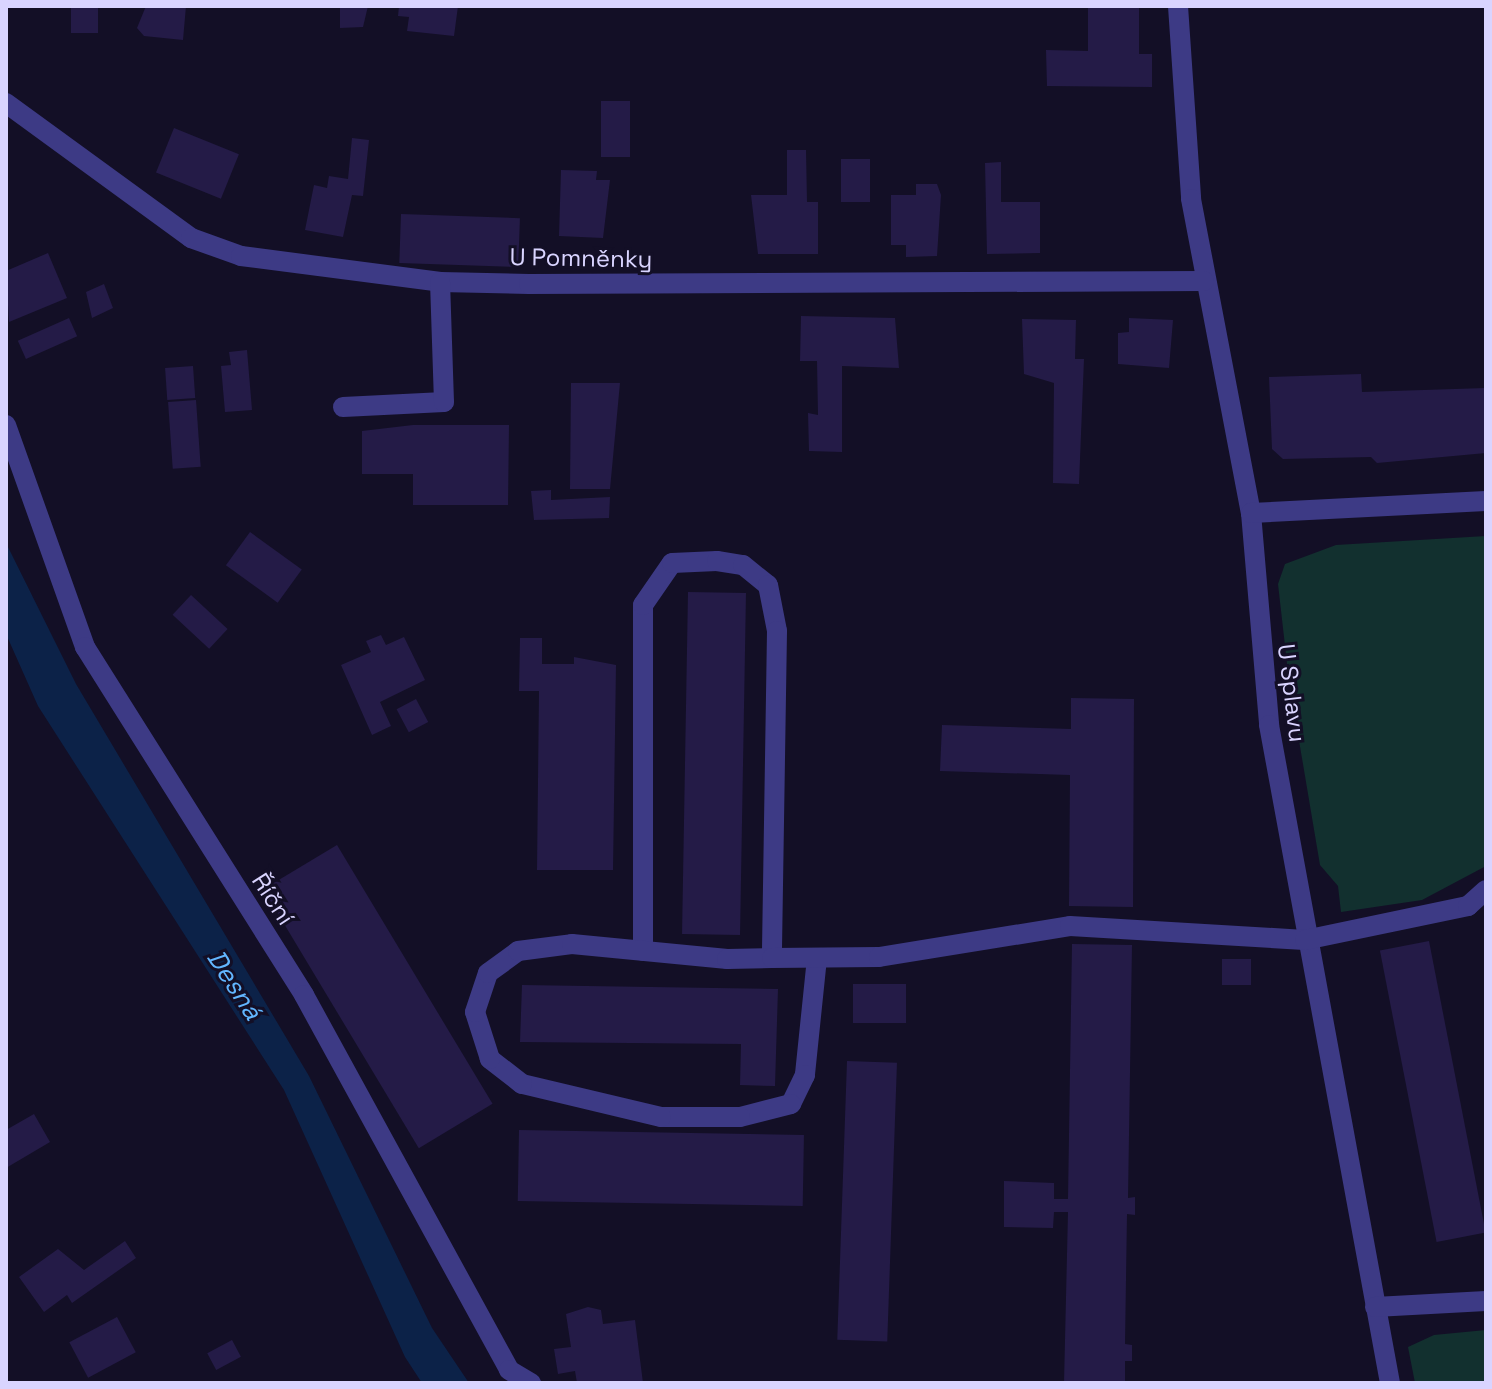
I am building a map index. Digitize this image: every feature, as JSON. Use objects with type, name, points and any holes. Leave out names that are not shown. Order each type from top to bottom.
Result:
[{"type":"street","name":"U Splavu","points":[[1178,6],[1204,281],[1251,513],[1269,725],[1305,940],[1390,1383]]},
{"type":"street","name":"U Pomněnky","points":[[6,103],[191,238],[241,256],[440,282],[1204,281]]},
{"type":"street","points":[[343,407],[444,402],[440,282]]},
{"type":"street","name":"Říční","points":[[6,425],[85,647],[304,995],[509,1370],[531,1383]]},
{"type":"street","points":[[1251,513],[1486,501]]},
{"type":"street","points":[[643,951],[643,605],[672,563],[717,561],[743,565],[768,585],[777,631],[772,958]]},
{"type":"street","points":[[817,958],[805,1075],[791,1104],[740,1117],[661,1117],[522,1084],[490,1059],[475,1012],[488,973],[518,951],[572,944],[643,951],[817,958],[879,957],[1070,926],[1305,940],[1468,906],[1485,894]]},
{"type":"street","points":[[1375,1307],[1486,1301]]},
{"type":"green space","points":[[1486,536],[1486,866],[1422,900],[1341,912],[1338,886],[1320,865],[1289,681],[1278,584],[1285,564],[1336,545]]},
{"type":"green space","points":[[1486,1330],[1486,1383],[1415,1383],[1408,1347],[1434,1335]]},
{"type":"water","name":"Desná","points":[[6,543],[76,684],[309,1076],[432,1328],[469,1383],[422,1383],[405,1357],[284,1090],[38,706],[6,634]]},
{"type":"building","points":[[71,6],[98,6],[98,33],[71,33]]},
{"type":"building","points":[[146,6],[186,6],[183,40],[144,36],[137,28]]},
{"type":"building","points":[[340,6],[368,6],[363,27],[340,28]]},
{"type":"building","points":[[399,6],[458,6],[454,36],[407,31],[409,17],[398,16]]},
{"type":"building","points":[[1088,7],[1139,8],[1139,54],[1152,54],[1152,87],[1047,86],[1046,50],[1088,51]]},
{"type":"building","points":[[601,101],[630,101],[630,157],[601,157]]},
{"type":"building","points":[[174,128],[239,154],[221,199],[156,173]]},
{"type":"building","points":[[352,138],[369,140],[363,196],[352,195],[343,237],[305,230],[314,185],[327,188],[329,176],[348,179]]},
{"type":"building","points":[[787,150],[806,150],[807,202],[818,202],[818,254],[758,254],[751,195],[787,195]]},
{"type":"building","points":[[841,159],[870,159],[870,202],[841,202]]},
{"type":"building","points":[[1001,162],[1001,202],[1040,202],[1040,253],[987,254],[985,163]]},
{"type":"building","points":[[561,170],[597,171],[596,180],[610,180],[603,238],[559,236]]},
{"type":"building","points":[[916,184],[937,184],[941,195],[937,256],[906,257],[906,245],[891,245],[891,195],[916,195]]},
{"type":"building","points":[[401,214],[520,218],[518,267],[399,263]]},
{"type":"building","points":[[48,253],[67,298],[9,322],[6,271]]},
{"type":"building","points":[[104,284],[113,308],[92,318],[86,292]]},
{"type":"building","points":[[801,316],[895,318],[899,368],[842,366],[842,452],[809,451],[808,413],[818,415],[817,361],[800,361]]},
{"type":"building","points":[[69,318],[77,336],[26,359],[18,341]]},
{"type":"building","points":[[1129,318],[1173,320],[1169,368],[1118,364],[1118,333],[1129,332]]},
{"type":"building","points":[[1022,319],[1076,320],[1075,359],[1084,359],[1079,484],[1053,483],[1054,383],[1024,374]]},
{"type":"building","points":[[247,350],[252,410],[225,412],[221,366],[231,365],[229,352]]},
{"type":"building","points":[[193,366],[195,398],[167,400],[165,368]]},
{"type":"building","points":[[1361,374],[1362,392],[1486,388],[1486,453],[1377,463],[1371,457],[1283,459],[1272,449],[1269,377]]},
{"type":"building","points":[[571,383],[620,383],[610,489],[570,489]]},
{"type":"building","points":[[196,400],[201,467],[173,469],[168,402]]},
{"type":"building","points":[[413,425],[509,425],[508,505],[413,505],[413,474],[362,474],[362,431]]},
{"type":"building","points":[[551,490],[551,500],[610,497],[609,518],[534,520],[531,491]]},
{"type":"building","points":[[250,532],[302,570],[278,603],[226,565]]},
{"type":"building","points":[[688,592],[746,593],[740,935],[682,934]]},
{"type":"building","points":[[191,595],[228,629],[209,649],[173,615]]},
{"type":"building","points":[[381,635],[386,645],[404,637],[425,680],[380,702],[391,726],[372,735],[341,665],[371,652],[366,641]]},
{"type":"building","points":[[520,638],[542,638],[542,664],[574,664],[574,657],[616,665],[613,870],[537,870],[539,691],[519,691]]},
{"type":"building","points":[[1071,698],[1134,699],[1133,907],[1069,906],[1070,775],[940,771],[942,725],[1071,729]]},
{"type":"building","points":[[416,699],[428,722],[409,732],[397,709]]},
{"type":"building","points":[[337,845],[493,1104],[419,1148],[263,889]]},
{"type":"building","points":[[1429,941],[1486,1233],[1437,1242],[1380,951]]},
{"type":"building","points":[[1072,944],[1132,945],[1128,1198],[1135,1197],[1135,1215],[1127,1214],[1125,1344],[1132,1345],[1132,1361],[1125,1361],[1125,1383],[1064,1383],[1068,1212],[1054,1212],[1053,1228],[1004,1227],[1004,1181],[1054,1183],[1054,1199],[1068,1199]]},
{"type":"building","points":[[1222,959],[1251,959],[1251,985],[1222,985]]},
{"type":"building","points":[[853,984],[906,984],[906,1023],[853,1023]]},
{"type":"building","points":[[522,985],[778,989],[775,1086],[740,1085],[741,1044],[520,1042]]},
{"type":"building","points":[[847,1061],[897,1063],[887,1342],[837,1340]]},
{"type":"building","points":[[34,1114],[50,1142],[6,1168],[6,1130]]},
{"type":"building","points":[[519,1130],[804,1135],[803,1206],[518,1201]]},
{"type":"building","points":[[125,1241],[136,1258],[72,1303],[67,1295],[44,1312],[19,1277],[58,1249],[84,1270]]},
{"type":"building","points":[[588,1307],[601,1310],[603,1324],[635,1320],[643,1383],[577,1383],[575,1371],[558,1374],[554,1349],[571,1347],[566,1314]]},
{"type":"building","points":[[117,1317],[136,1352],[88,1378],[69,1342]]},
{"type":"building","points":[[232,1340],[241,1357],[216,1370],[207,1353]]}]
